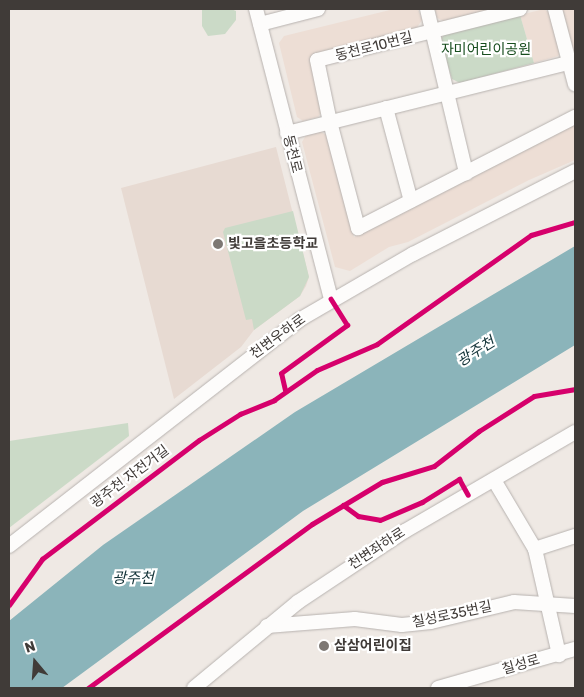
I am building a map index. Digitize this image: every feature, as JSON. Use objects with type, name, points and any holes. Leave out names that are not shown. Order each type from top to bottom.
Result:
[{"type":"street","name":"동천로","points":[[256,9],[331,299]]},
{"type":"street","points":[[260,24],[318,9]]},
{"type":"street","name":"동천로10번길","points":[[427,9],[445,92],[466,173]]},
{"type":"street","name":"동천로10번길","points":[[520,9],[317,60],[330,122],[358,228],[575,117]]},
{"type":"street","points":[[555,9],[572,62],[575,84]]},
{"type":"street","points":[[287,133],[445,92],[572,62]]},
{"type":"street","points":[[386,108],[411,201]]},
{"type":"street","name":"천변우하로","points":[[9,546],[153,431],[331,299],[575,171]]},
{"type":"street","name":"천변좌하로","points":[[194,688],[267,626],[405,531],[575,432]]},
{"type":"street","points":[[494,480],[535,549],[558,655]]},
{"type":"street","points":[[535,549],[575,536]]},
{"type":"street","name":"칠성로35번길","points":[[267,626],[355,619],[402,625],[431,622],[514,602],[547,602],[575,606]]},
{"type":"street","name":"칠성로","points":[[438,688],[575,649]]},
{"type":"shaded area","points":[[394,9],[418,9],[422,20],[416,29],[311,57],[323,110],[318,117],[303,121],[297,117],[279,43],[284,36]]},
{"type":"shaded area","points":[[435,9],[499,9],[448,23],[437,18]]},
{"type":"shaded area","points":[[544,9],[550,13],[561,51],[558,56],[534,63],[520,15]]},
{"type":"shaded area","points":[[561,9],[575,9],[575,49],[573,48]]},
{"type":"shaded area","points":[[575,123],[575,160],[529,180],[408,242],[389,247],[350,271],[335,267],[302,142],[306,135],[320,131],[326,135],[354,237]]},
{"type":"shaded area","name":"빛고을초등학교","points":[[276,147],[309,277],[306,286],[300,296],[254,330],[241,347],[174,399],[121,188]]},
{"type":"green space","points":[[202,9],[231,9],[236,11],[236,20],[225,34],[208,36],[202,26]]},
{"type":"green space","name":"자미어린이공원","points":[[520,15],[534,63],[460,83],[452,79],[440,40],[444,35]]},
{"type":"green space","points":[[293,211],[309,277],[300,296],[254,330],[252,319],[246,320],[223,232],[225,228]]},
{"type":"green space","points":[[128,423],[129,436],[9,528],[9,441]]},
{"type":"water","name":"광주천","points":[[575,246],[575,345],[303,511],[62,688],[9,688],[9,621],[103,545],[295,412]]},
{"type":"cycle path","name":"광주천 자전거길","points":[[9,605],[42,559],[199,440],[240,414],[274,400],[317,370],[377,344],[531,235],[575,222]]},
{"type":"cycle path","points":[[285,390],[281,373],[347,325],[331,299]]},
{"type":"cycle path","points":[[88,688],[312,524],[382,482],[434,466],[479,431],[534,396],[575,389]]},
{"type":"cycle path","points":[[343,505],[358,516],[380,520],[422,502],[459,479],[468,495]]},
{"type":"place","name":"빛고을초등학교","points":[[218,244]]},
{"type":"place","name":"삼삼어린이집","points":[[324,646]]}]
